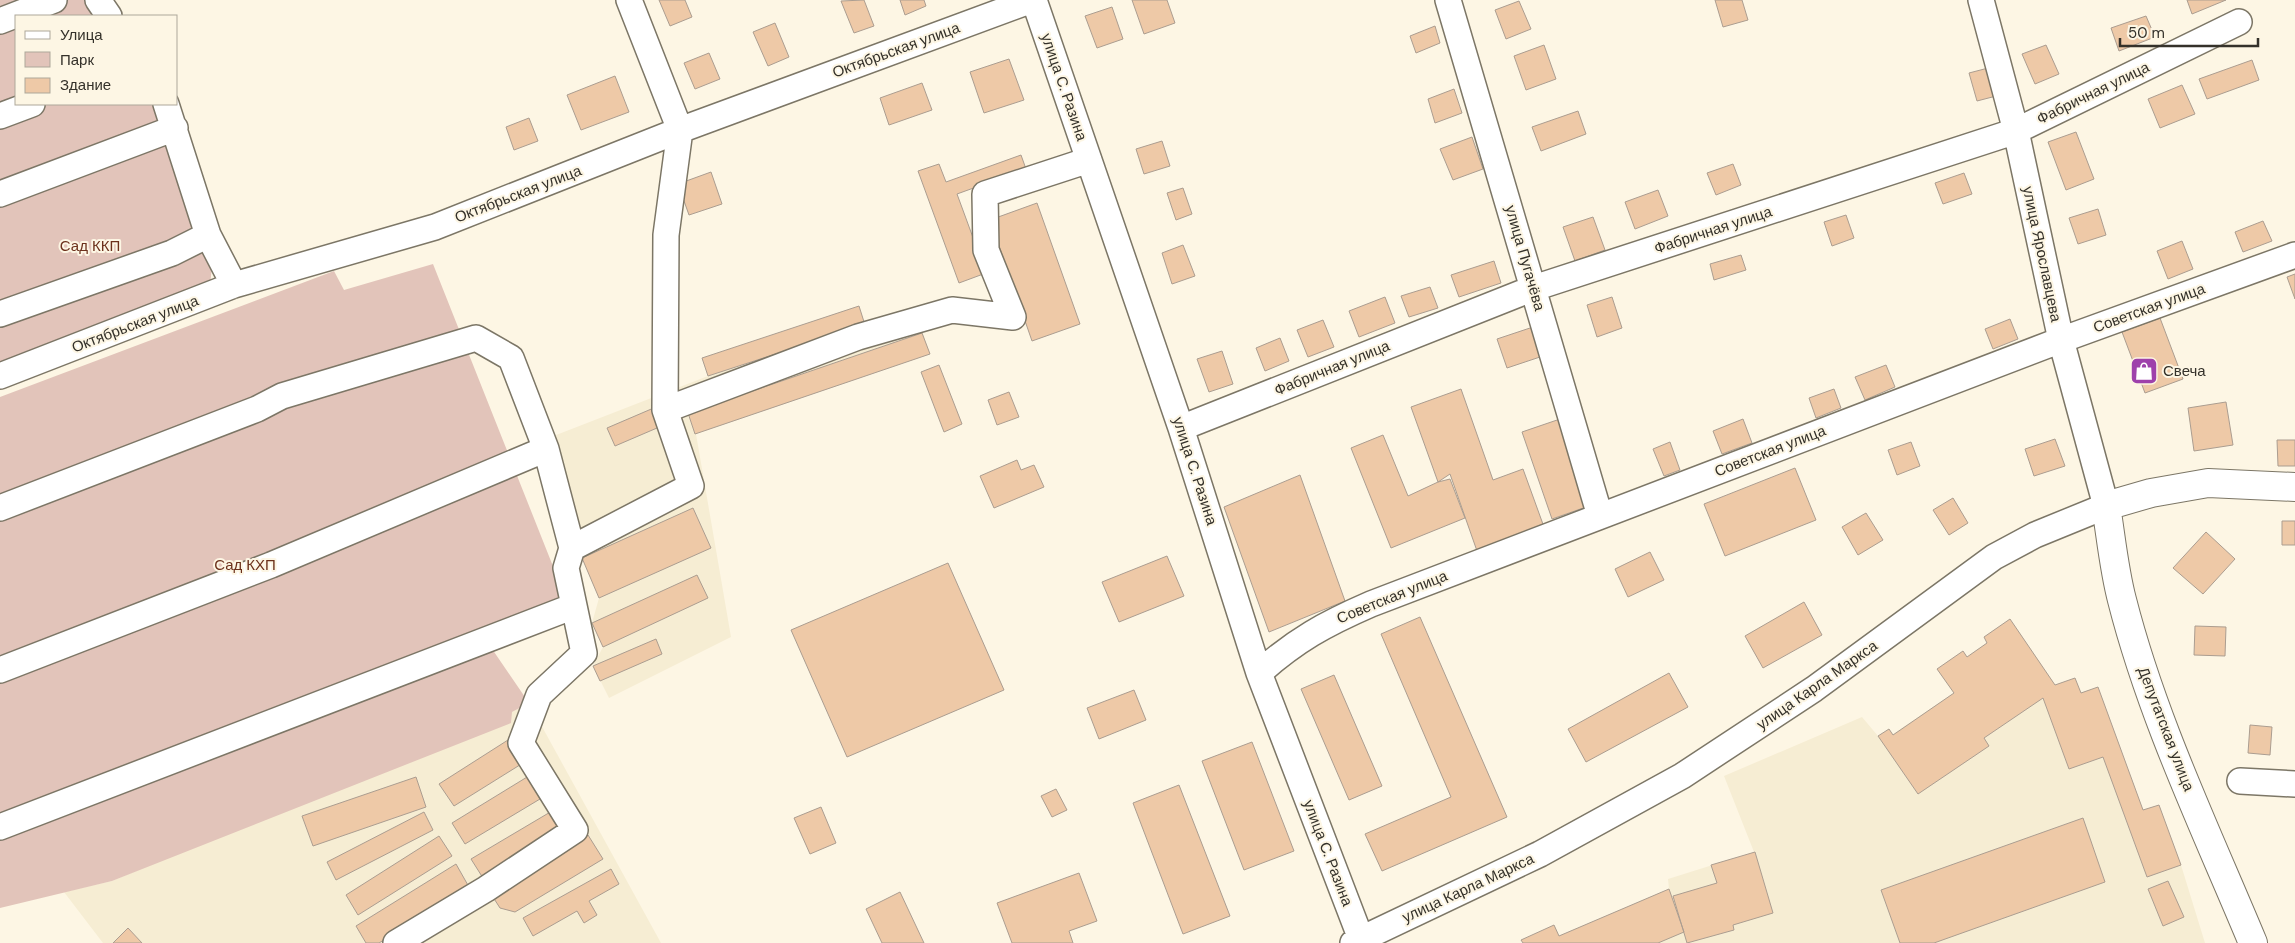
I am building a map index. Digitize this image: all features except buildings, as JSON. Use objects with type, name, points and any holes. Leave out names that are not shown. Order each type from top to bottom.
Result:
[{"type":"main road","name":"улица Карла Маркса","points":[[2106,506],[2151,494],[2208,484],[2295,487]]},
{"type":"main road","name":"Депутатская улица","points":[[2106,506],[2122,598],[2140,660],[2163,728],[2253,943]]},
{"type":"street","points":[[15,15],[54,0]]},
{"type":"street","points":[[98,0],[108,15]]},
{"type":"street","points":[[572,548],[691,486],[665,410],[666,235],[680,130],[629,0]]},
{"type":"street","name":"Октябрьская улица","points":[[0,376],[234,285],[435,227],[680,130],[1033,0]]},
{"type":"street","name":"улица С. Разина","points":[[1033,0],[1181,428],[1259,673],[1357,941]]},
{"type":"street","name":"улица Пугачёва","points":[[1448,0],[1600,516]]},
{"type":"street","name":"улица Ярославцева","points":[[1981,0],[2016,131],[2061,340],[2106,506]]},
{"type":"street","points":[[0,21],[15,15]]},
{"type":"street","name":"Фабричная улица","points":[[1181,428],[1534,288],[2016,131],[2239,22]]},
{"type":"street","points":[[0,116],[29,105]]},
{"type":"street","points":[[166,105],[208,235],[234,285]]},
{"type":"street","points":[[0,194],[175,128]]},
{"type":"street","points":[[665,410],[858,337],[952,310],[1013,317],[986,250],[986,194],[1089,160]]},
{"type":"street","points":[[0,314],[172,253],[208,235]]},
{"type":"street","name":"Советская улица","points":[[1259,673],[1278,656],[1325,624],[1370,604],[2061,340],[2295,255]]},
{"type":"street","points":[[0,508],[257,409],[282,396],[476,338],[511,358],[546,449],[572,548],[566,568],[584,653],[539,695],[521,743],[575,830],[486,889],[396,943]]},
{"type":"street","points":[[0,670],[271,565],[546,449]]},
{"type":"street","name":"улица Карла Маркса","points":[[1357,941],[1540,854],[1682,776],[1814,688],[1994,557],[2035,535],[2106,506]]},
{"type":"street","points":[[0,827],[574,606]]},
{"type":"street","points":[[2240,781],[2295,784]]},
{"type":"shaded area","points":[[859,306],[865,324],[915,310],[930,354],[696,434],[731,637],[609,698],[593,666],[603,647],[592,623],[599,598],[582,558],[551,437],[708,376],[702,358]]},
{"type":"shaded area","points":[[2010,619],[2055,685],[2075,678],[2081,693],[2098,687],[2143,810],[2159,805],[2181,865],[2205,943],[1523,943],[1521,940],[1554,925],[1559,936],[1669,889],[1668,879],[1754,852],[1724,776],[1862,717],[1878,736],[1889,729],[1893,734],[1954,693],[1937,669],[1963,651],[1967,657],[1987,643],[1984,637]]},
{"type":"shaded area","points":[[529,703],[661,943],[103,943],[64,892],[112,881],[512,712]]},
{"type":"green space","name":"Сад ККП","points":[[0,0],[98,0],[108,15],[15,15],[15,105],[166,105],[213,256],[210,286],[0,369]]},
{"type":"green space","name":"Сад КХП","points":[[433,264],[566,599],[482,628],[488,643],[529,703],[512,712],[511,723],[112,881],[0,908],[0,397],[334,271],[344,290]]},
{"type":"place","name":"Свеча","points":[[2144,371]]}]
